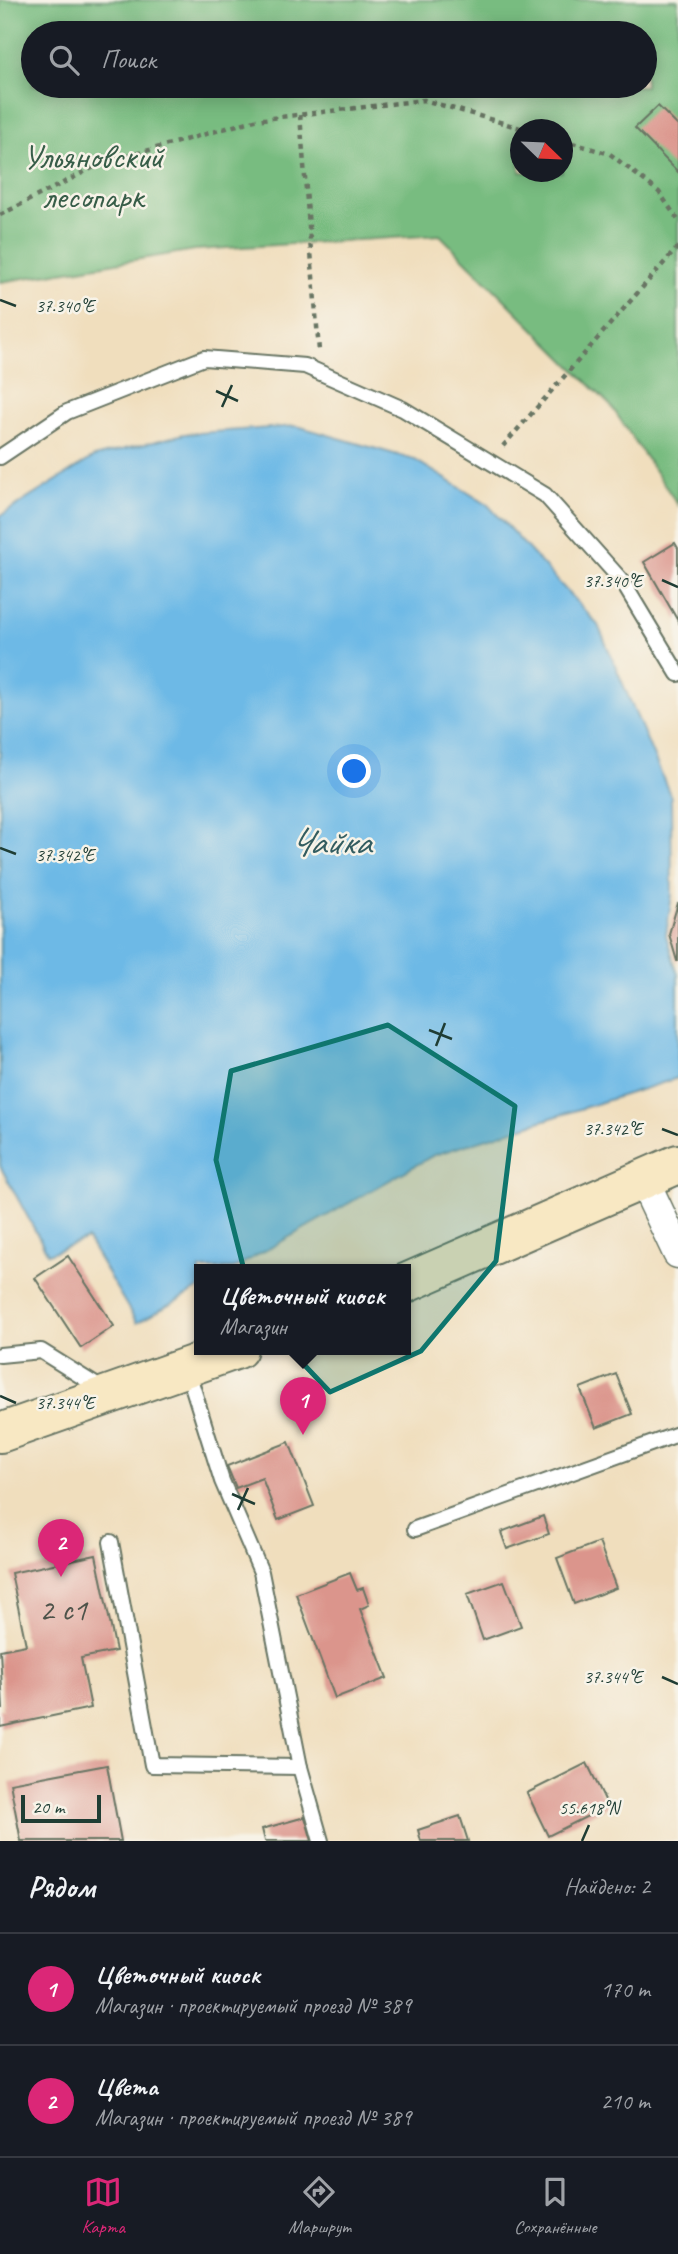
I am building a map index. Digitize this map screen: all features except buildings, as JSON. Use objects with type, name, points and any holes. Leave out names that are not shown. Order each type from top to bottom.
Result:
[{"type":"main road","points":[[411,1281],[678,1164]]},
{"type":"main road","points":[[0,1433],[221,1355]]},
{"type":"street","points":[[644,1181],[678,1253]]},
{"type":"lane","points":[[0,457],[67,412],[204,358],[305,366],[403,409],[545,495],[622,581],[678,674]]},
{"type":"lane","points":[[0,1355],[41,1352],[110,1394]]},
{"type":"lane","points":[[186,1367],[222,1481],[261,1572],[300,1767],[321,1841]]},
{"type":"lane","points":[[415,1529],[678,1434]]},
{"type":"lane","points":[[111,1542],[152,1766],[300,1767]]},
{"type":"path","points":[[0,215],[100,164],[255,120],[424,100],[510,125]]},
{"type":"path","points":[[300,115],[320,373]]},
{"type":"path","points":[[573,143],[610,154],[659,192],[678,220]]},
{"type":"path","points":[[489,461],[678,247]]},
{"type":"highlighted area","points":[[388,1025],[515,1106],[496,1261],[421,1351],[330,1392],[255,1313],[216,1160],[231,1071]]},
{"type":"green space","name":"Ульяновский лесопарк","points":[[0,0],[678,0],[678,505],[611,406],[440,235],[195,250],[0,282]]},
{"type":"water","name":"Чайка","points":[[297,426],[415,460],[488,505],[598,625],[671,797],[672,895],[666,935],[678,975],[678,1078],[434,1155],[242,1264],[194,1264],[194,1291],[137,1323],[87,1239],[48,1254],[0,1166],[0,516],[94,457],[184,434]]},
{"type":"place","name":"Цветочный киоск","points":[[303,1435]]},
{"type":"place","name":"Цвета","points":[[61,1577]]}]
